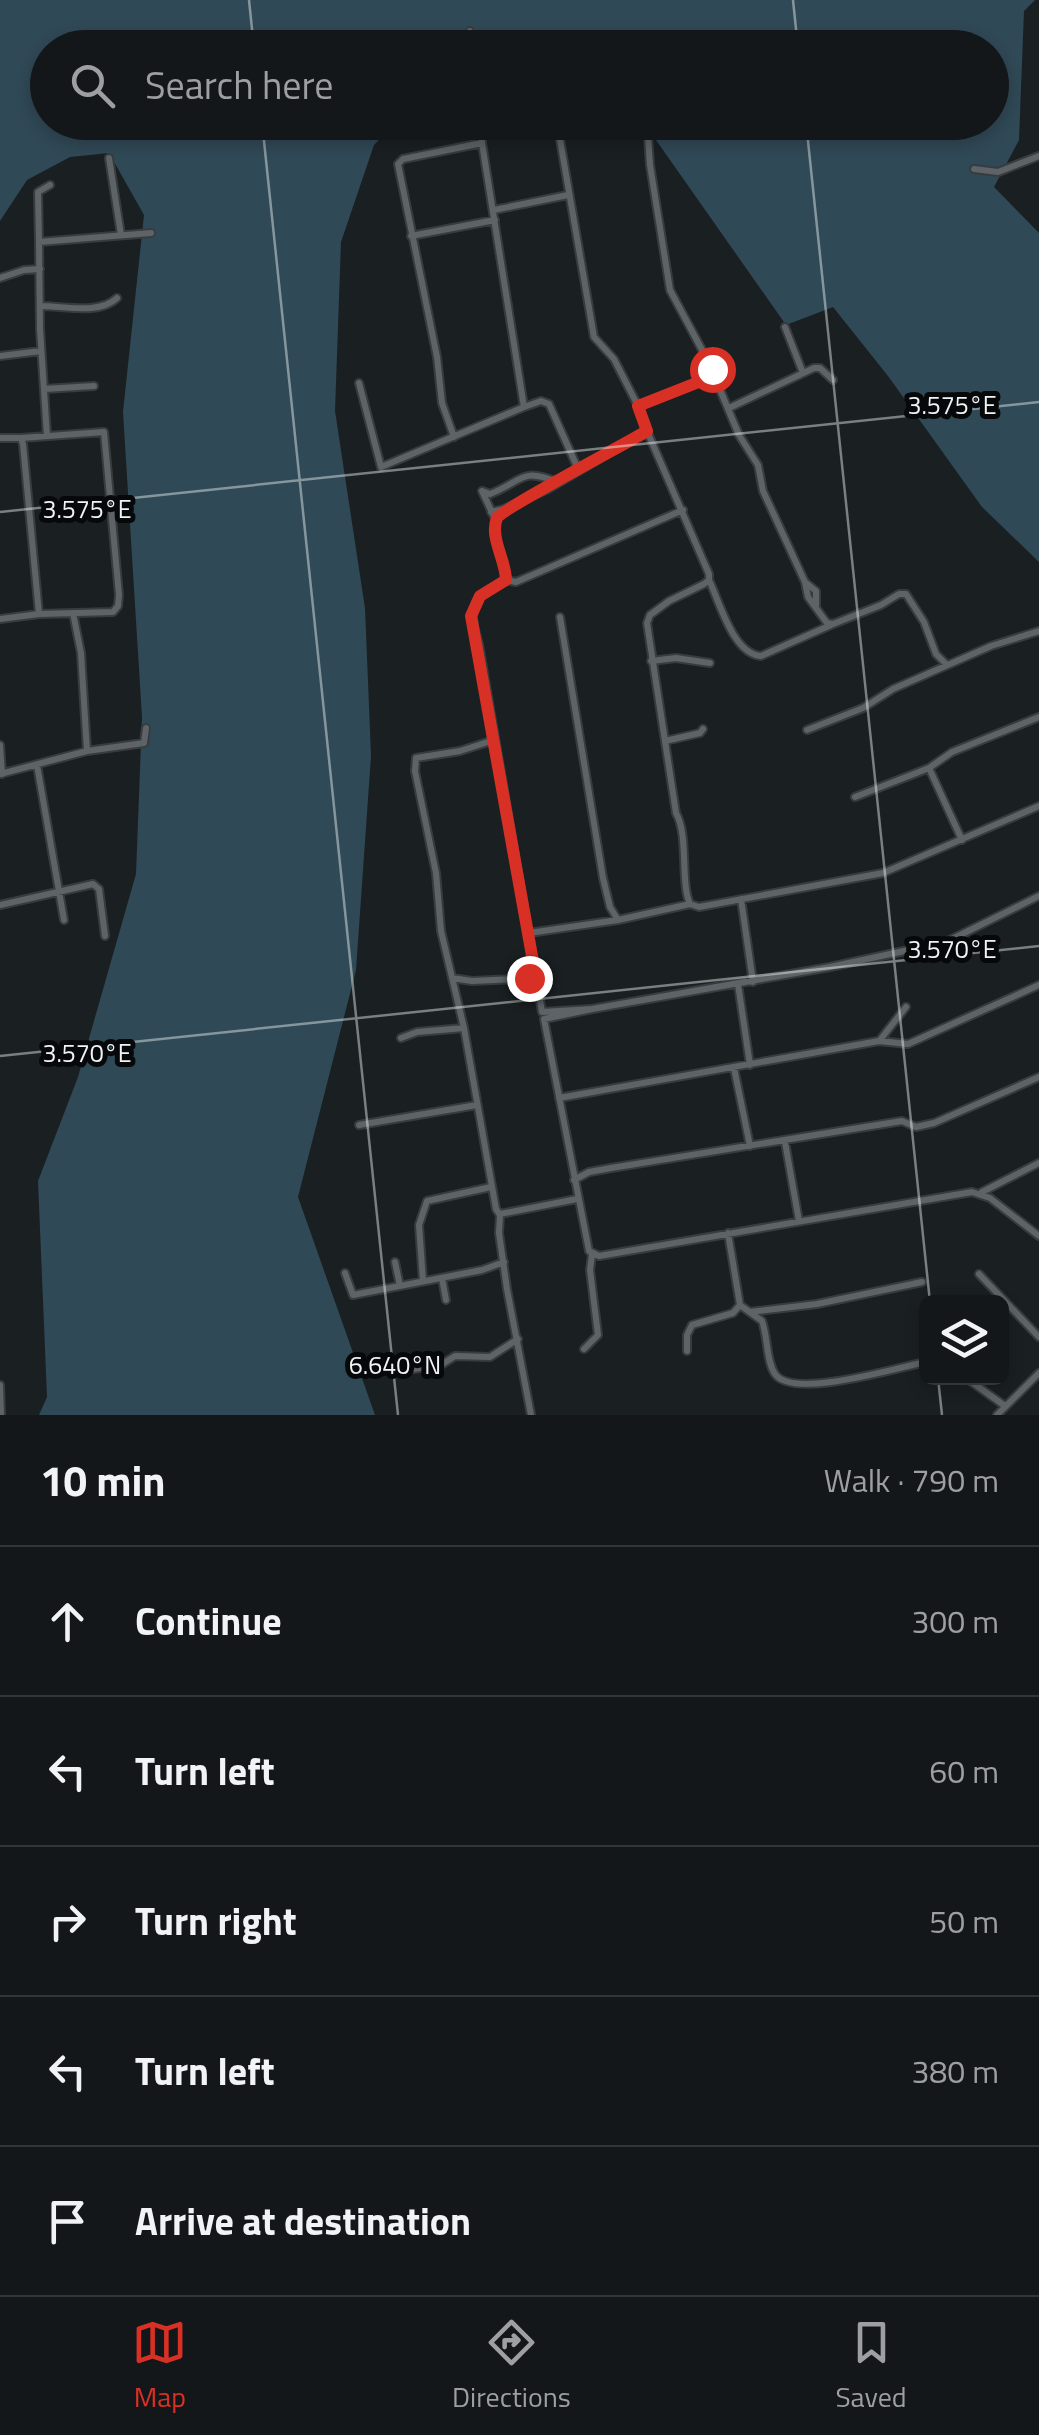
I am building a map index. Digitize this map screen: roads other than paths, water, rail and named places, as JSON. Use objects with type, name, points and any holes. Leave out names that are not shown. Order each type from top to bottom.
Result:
[{"type":"street","points":[[482,140],[524,407]]},
{"type":"street","points":[[560,140],[591,330],[614,359],[638,406],[740,644],[753,656],[761,656],[904,593],[924,622],[936,654],[947,665]]},
{"type":"street","points":[[649,140],[667,281],[738,435],[758,465],[764,492],[805,582],[808,597],[827,623],[833,624]]},
{"type":"street","points":[[454,437],[442,403],[399,160],[482,143]]},
{"type":"street","points":[[974,168],[998,172],[1039,156]]},
{"type":"street","points":[[110,158],[121,235]]},
{"type":"street","points":[[47,436],[38,192],[50,185]]},
{"type":"street","points":[[494,210],[568,195]]},
{"type":"street","points":[[411,236],[496,220]]},
{"type":"street","points":[[39,242],[150,233]]},
{"type":"street","points":[[0,278],[40,269]]},
{"type":"street","points":[[41,306],[93,309],[117,298]]},
{"type":"street","points":[[785,326],[803,373]]},
{"type":"street","points":[[0,356],[42,350]]},
{"type":"street","points":[[728,408],[820,368],[833,380]]},
{"type":"street","points":[[638,406],[714,376]]},
{"type":"street","points":[[359,383],[381,467],[541,401],[549,404],[579,471]]},
{"type":"street","points":[[44,389],[94,386]]},
{"type":"street","points":[[490,510],[504,509],[559,483],[647,431]]},
{"type":"street","points":[[0,438],[104,432],[118,564],[118,606],[113,612],[0,619]]},
{"type":"street","points":[[21,438],[40,614]]},
{"type":"street","points":[[506,580],[497,545],[496,521],[482,491],[490,494],[534,473],[559,483]]},
{"type":"street","points":[[496,521],[504,509]]},
{"type":"street","points":[[592,1009],[542,1012],[471,616],[480,596],[506,580],[516,582],[683,510]]},
{"type":"street","points":[[690,904],[681,821],[676,812],[651,661],[650,615],[668,601],[710,580]]},
{"type":"street","points":[[73,613],[81,653],[87,751]]},
{"type":"street","points":[[560,617],[603,878],[610,907],[618,920]]},
{"type":"street","points":[[807,730],[863,708],[947,665],[1021,634],[1039,631]]},
{"type":"street","points":[[651,661],[676,658],[710,663]]},
{"type":"street","points":[[855,797],[1039,717]]},
{"type":"street","points":[[0,745],[1,774],[87,751],[144,743],[146,728]]},
{"type":"street","points":[[665,740],[700,734],[704,729]]},
{"type":"street","points":[[494,740],[460,751],[422,756],[414,764],[436,873],[441,930],[500,1214],[498,1224],[531,1415]]},
{"type":"street","points":[[37,765],[64,920]]},
{"type":"street","points":[[929,768],[962,840]]},
{"type":"street","points":[[529,933],[883,873],[1039,806]]},
{"type":"street","points":[[0,905],[97,886],[105,936]]},
{"type":"street","points":[[1039,896],[946,942],[544,1019],[586,1246],[592,1254],[599,1256],[972,1192],[980,1193],[1039,1236]]},
{"type":"street","points":[[742,899],[752,982]]},
{"type":"street","points":[[452,978],[472,982],[536,978]]},
{"type":"street","points":[[738,984],[750,1065]]},
{"type":"street","points":[[559,1098],[879,1041],[908,1044],[1039,985]]},
{"type":"street","points":[[879,1041],[906,1007]]},
{"type":"street","points":[[401,1038],[417,1032],[464,1028]]},
{"type":"street","points":[[734,1068],[750,1146]]},
{"type":"street","points":[[574,1180],[610,1168],[902,1121],[916,1126],[934,1123],[1039,1077]]},
{"type":"street","points":[[360,1126],[478,1105]]},
{"type":"street","points":[[785,1142],[799,1221]]},
{"type":"street","points":[[980,1193],[1039,1163]]},
{"type":"street","points":[[424,1282],[419,1237],[425,1204],[432,1198],[492,1187]]},
{"type":"street","points":[[500,1214],[578,1199]]},
{"type":"street","points":[[728,1233],[740,1305],[762,1321],[773,1372],[780,1379],[814,1384],[919,1364]]},
{"type":"street","points":[[584,1349],[598,1335],[590,1270],[592,1254]]},
{"type":"street","points":[[395,1262],[400,1286]]},
{"type":"street","points":[[345,1273],[352,1295],[482,1270],[504,1262]]},
{"type":"street","points":[[979,1274],[1039,1337]]},
{"type":"street","points":[[442,1278],[446,1300]]},
{"type":"street","points":[[749,1312],[817,1304],[922,1282]]},
{"type":"street","points":[[687,1351],[687,1335],[692,1325],[733,1313],[740,1305]]},
{"type":"street","points":[[413,1369],[440,1364],[455,1356],[490,1356],[518,1340]]},
{"type":"street","points":[[997,1415],[1039,1372]]},
{"type":"street","points":[[0,1385],[1,1415]]},
{"type":"street","points":[[976,1385],[1005,1406]]}]
